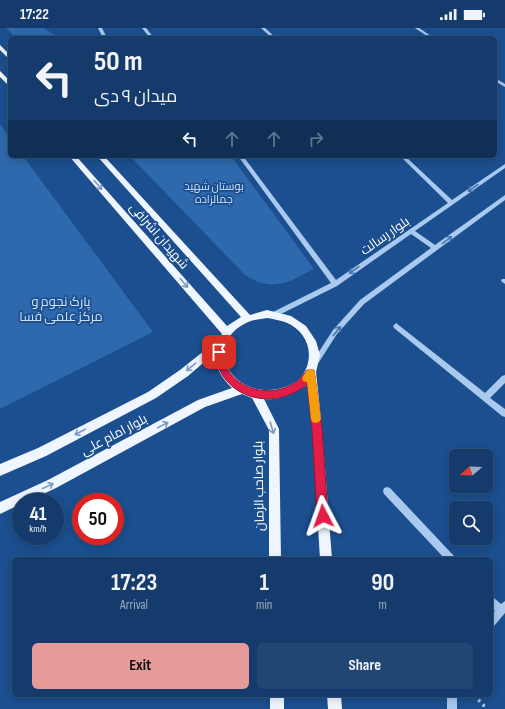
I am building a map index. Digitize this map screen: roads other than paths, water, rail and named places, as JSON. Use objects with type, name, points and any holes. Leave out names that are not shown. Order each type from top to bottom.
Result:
[{"type":"main road","points":[[0,47],[8,56]]},
{"type":"main road","points":[[0,73],[8,83]]},
{"type":"main road","name":"شهیدان اشرافی","points":[[74,158],[224,337]]},
{"type":"main road","name":"شهیدان اشرافی","points":[[102,158],[247,318]]},
{"type":"main road","points":[[313,368],[303,382],[293,389],[281,394],[268,395],[255,393],[242,389],[232,382],[225,373],[220,362],[219,352],[224,337],[234,325],[255,315],[272,315],[290,319],[300,325],[313,342],[315,353],[313,368],[326,557]]},
{"type":"main road","name":"بلوار امام علی","points":[[0,470],[42,452],[152,395],[184,373],[224,337]]},
{"type":"main road","name":"بلوار امام علی","points":[[0,508],[52,484],[202,403],[242,389]]},
{"type":"main road","name":"بلوار صاحب الزمان","points":[[255,393],[274,429],[275,557]]},
{"type":"main road","points":[[277,697],[277,709]]},
{"type":"main road","points":[[334,697],[335,709]]},
{"type":"street","points":[[144,28],[150,36]]},
{"type":"street","points":[[263,28],[272,36]]},
{"type":"street","points":[[417,28],[429,36]]},
{"type":"street","points":[[241,158],[335,284]]},
{"type":"street","points":[[404,158],[452,202]]},
{"type":"street","name":"بلوار رسالت","points":[[272,315],[335,284],[505,166]]},
{"type":"street","points":[[313,368],[335,332],[362,302],[505,197]]},
{"type":"street","points":[[411,231],[435,248]]},
{"type":"street","points":[[396,326],[505,414]]},
{"type":"street","points":[[485,398],[505,378]]},
{"type":"street","points":[[387,491],[449,557]]},
{"type":"street","points":[[493,602],[503,608],[493,620]]},
{"type":"street","points":[[452,697],[452,709]]},
{"type":"park label","name":"بوستان شهید جمالزاده","points":[[214,192]]},
{"type":"park label","name":"پارک نجوم و مرکز علمی فسا","points":[[61,310]]}]
